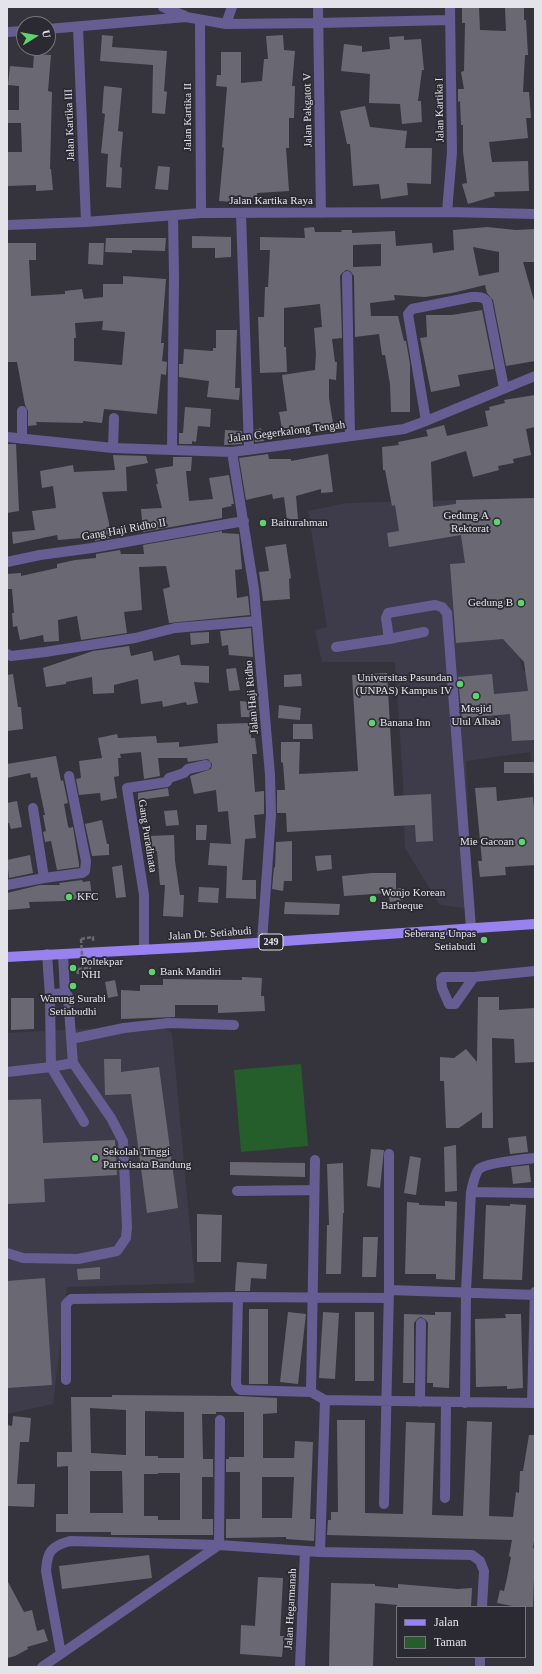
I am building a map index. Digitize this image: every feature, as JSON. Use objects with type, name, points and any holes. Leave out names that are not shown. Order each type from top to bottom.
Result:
[{"type":"main road","name":"Jalan Dr. Setiabudi","points":[[7,957],[144,950],[535,924]]},
{"type":"street","points":[[163,7],[186,17],[226,24],[450,20]]},
{"type":"street","points":[[226,24],[232,7]]},
{"type":"street","name":"Jalan Pakgatot V","points":[[318,7],[321,213]]},
{"type":"street","name":"Jalan Kartika I","points":[[447,212],[452,152],[450,7]]},
{"type":"street","points":[[56,28],[186,17]]},
{"type":"street","name":"Jalan Kartika II","points":[[200,20],[201,213]]},
{"type":"street","name":"Jalan Kartika III","points":[[78,27],[86,222]]},
{"type":"street","name":"Jalan Kartika Raya","points":[[7,225],[86,222],[201,213],[447,212],[535,214]]},
{"type":"street","points":[[241,214],[249,449]]},
{"type":"street","points":[[172,449],[174,276],[173,216]]},
{"type":"street","points":[[347,276],[350,436]]},
{"type":"street","points":[[426,422],[408,314],[409,311],[472,297],[480,297],[487,301],[504,388]]},
{"type":"street","name":"Jalan Gegerkalong Tengah","points":[[7,437],[113,448],[232,452],[404,429],[426,422],[535,376]]},
{"type":"street","points":[[22,411],[22,439]]},
{"type":"street","points":[[113,448],[114,418]]},
{"type":"street","name":"Jalan Haji Ridho","points":[[232,452],[254,589],[270,775],[271,816],[262,942]]},
{"type":"street","name":"Gang Haji Ridho II","points":[[7,562],[40,555],[92,548],[244,521]]},
{"type":"street","points":[[389,639],[386,618],[388,613],[435,605],[442,607],[447,613],[471,928]]},
{"type":"street","points":[[7,654],[11,656],[52,651],[135,638],[176,628],[257,621]]},
{"type":"street","points":[[336,647],[424,632]]},
{"type":"street","name":"Gang Puradinata","points":[[144,950],[144,895],[127,788],[167,782],[169,778],[184,773],[188,768],[206,765]]},
{"type":"street","points":[[7,884],[82,873],[85,871],[86,866],[69,776]]},
{"type":"street","points":[[33,808],[44,878]]},
{"type":"street","points":[[47,954],[50,996],[51,1067],[84,1122]]},
{"type":"street","points":[[7,1253],[23,1258],[78,1259],[117,1251],[126,1238],[127,1226],[123,1141],[111,1118],[73,1063],[63,954]]},
{"type":"street","points":[[474,977],[535,971]]},
{"type":"street","points":[[50,996],[53,994],[66,993]]},
{"type":"street","points":[[71,1039],[124,1028],[169,1023],[234,1025]]},
{"type":"street","points":[[7,1072],[73,1063]]},
{"type":"street","points":[[384,1504],[389,1294],[389,1154]]},
{"type":"street","points":[[465,1403],[466,1291],[471,1192],[476,1174],[481,1167],[535,1158]]},
{"type":"street","points":[[311,1392],[315,1160]]},
{"type":"street","points":[[237,1191],[314,1190]]},
{"type":"street","points":[[471,1192],[535,1193]]},
{"type":"street","points":[[66,1380],[66,1304],[71,1299],[238,1297],[313,1297],[466,1291],[535,1293],[534,1403],[446,1403],[386,1400],[325,1400],[311,1392],[241,1390],[236,1384],[238,1297]]},
{"type":"street","points":[[420,1402],[421,1323]]},
{"type":"street","points":[[320,1552],[325,1400]]},
{"type":"street","points":[[445,1498],[446,1403]]},
{"type":"street","points":[[219,1545],[220,1420]]},
{"type":"street","points":[[61,1654],[46,1571],[47,1559],[54,1548],[60,1544],[70,1541],[219,1545],[320,1552],[472,1556],[480,1561],[484,1571],[482,1606]]},
{"type":"street","points":[[42,1667],[219,1545]]},
{"type":"street","name":"Jalan Hegarmanah","points":[[300,1667],[305,1551]]},
{"type":"path","points":[[78,974],[77,969],[90,968],[90,971],[83,972],[81,938]]},
{"type":"shaded area","name":"Universitas Pasundan (UNPAS) Kampus IV","points":[[535,498],[520,658],[522,671],[535,669],[535,799],[530,752],[466,761],[472,909],[440,905],[405,848],[403,781],[395,662],[322,662],[315,630],[327,627],[308,511],[346,503]]},
{"type":"shaded area","name":"Sekolah Tinggi Pariwisata Bandung","points":[[160,1025],[172,1033],[195,1283],[67,1287],[53,1404],[7,1414],[7,1033]]},
{"type":"green space","points":[[301,1064],[308,1146],[241,1152],[234,1070]]},
{"type":"building","points":[[462,7],[479,7],[480,30],[506,31],[505,7],[524,7],[528,55],[525,55],[523,92],[529,92],[531,118],[526,118],[528,138],[489,142],[492,162],[528,161],[529,191],[494,192],[495,196],[468,204],[462,184],[467,183],[463,152],[463,125],[461,125],[460,101],[458,102],[458,89],[464,89],[461,72],[464,71],[465,23],[462,23]]},
{"type":"building","points":[[102,35],[113,36],[112,47],[167,51],[164,91],[167,92],[165,114],[152,113],[153,65],[100,61]]},
{"type":"building","points":[[283,35],[284,50],[295,51],[292,86],[295,86],[294,118],[289,118],[289,148],[286,148],[289,191],[257,193],[257,198],[234,196],[233,202],[219,201],[224,148],[222,147],[227,87],[216,86],[217,75],[221,75],[221,52],[241,52],[241,83],[262,81],[264,59],[268,59],[266,36]]},
{"type":"building","points":[[404,36],[404,40],[421,39],[424,70],[422,70],[418,101],[421,101],[422,122],[402,124],[400,104],[369,103],[370,74],[341,71],[344,44],[362,46],[362,52],[390,49],[389,37]]},
{"type":"building","points":[[34,56],[51,56],[48,91],[52,92],[50,169],[53,190],[36,191],[36,185],[7,186],[7,152],[22,152],[21,123],[7,123],[7,110],[19,110],[19,86],[8,85],[10,66],[33,68]]},
{"type":"building","points":[[104,86],[122,88],[118,131],[123,132],[120,167],[122,168],[121,188],[106,187],[108,154],[101,153],[105,114],[102,113]]},
{"type":"building","points":[[365,106],[370,127],[407,131],[405,148],[432,148],[431,184],[407,183],[408,195],[381,199],[379,184],[353,186],[350,144],[347,144],[340,111]]},
{"type":"building","points":[[158,166],[170,167],[168,190],[155,189]]},
{"type":"building","points":[[314,227],[315,232],[342,232],[341,230],[352,230],[352,233],[395,231],[396,246],[432,243],[433,253],[454,250],[453,230],[487,227],[516,230],[535,229],[535,262],[523,262],[535,304],[535,361],[506,366],[493,300],[487,293],[485,285],[452,293],[425,297],[394,295],[395,300],[370,303],[371,316],[398,316],[404,341],[406,341],[410,364],[410,412],[391,412],[390,384],[385,355],[382,355],[379,334],[355,337],[354,276],[350,271],[346,270],[340,276],[342,338],[332,339],[335,362],[337,362],[336,380],[329,379],[329,398],[333,423],[320,425],[320,423],[282,429],[279,412],[287,411],[282,375],[315,370],[316,354],[314,328],[322,327],[320,304],[284,308],[284,347],[286,347],[287,372],[260,373],[258,317],[264,317],[265,287],[268,287],[270,250],[260,250],[260,237],[305,238],[304,228]],"holes":[[[381,244],[381,266],[353,267],[353,245]],[[473,247],[499,252],[499,272],[479,276]]]},
{"type":"building","points":[[192,236],[231,237],[231,257],[215,258],[215,248],[192,248]]},
{"type":"building","points":[[106,238],[166,238],[165,251],[132,250],[132,253],[105,252]]},
{"type":"building","points":[[7,243],[36,243],[36,260],[29,260],[31,296],[65,294],[65,291],[82,289],[84,299],[103,297],[103,284],[123,284],[123,276],[166,279],[161,343],[164,343],[162,361],[167,362],[166,375],[161,374],[157,414],[104,409],[102,423],[83,421],[83,423],[36,422],[37,425],[28,426],[28,411],[25,405],[17,362],[7,362]],"holes":[[[103,321],[102,330],[125,332],[122,365],[74,361],[74,338],[76,338],[75,323]]]},
{"type":"building","points":[[89,243],[104,243],[103,265],[88,264]]},
{"type":"building","points":[[482,310],[494,369],[458,375],[460,386],[431,392],[420,338],[427,337],[426,315],[452,315]]},
{"type":"building","points":[[216,330],[237,330],[235,388],[240,388],[239,400],[207,397],[209,381],[179,377],[179,364],[183,364],[184,349],[213,351],[213,348],[216,348]]},
{"type":"building","points":[[535,395],[535,427],[526,429],[531,455],[513,459],[514,463],[498,466],[499,470],[473,477],[466,451],[431,462],[433,507],[456,504],[456,500],[535,498],[535,740],[512,741],[510,714],[462,718],[458,677],[492,674],[494,694],[528,691],[524,662],[503,639],[456,643],[450,564],[465,563],[461,535],[389,547],[387,533],[399,531],[395,505],[392,506],[385,470],[383,470],[382,447],[399,445],[398,442],[428,436],[426,430],[444,425],[447,436],[488,426],[485,411],[490,410],[489,407],[505,403],[504,400]]},
{"type":"building","points":[[185,407],[211,409],[210,427],[198,426],[196,442],[192,441],[192,444],[179,444],[179,433],[183,433]]},
{"type":"building","points":[[261,428],[264,441],[255,442],[255,430]]},
{"type":"building","points":[[225,430],[242,431],[242,444],[224,445]]},
{"type":"building","points":[[7,444],[16,444],[19,511],[7,513]]},
{"type":"building","points":[[268,454],[269,459],[291,459],[291,461],[328,454],[333,492],[321,493],[321,489],[296,496],[298,519],[287,520],[284,497],[273,499],[272,494],[246,500],[239,458]]},
{"type":"building","points":[[113,455],[146,456],[148,463],[126,467],[127,491],[102,492],[109,523],[110,538],[95,541],[94,537],[58,540],[57,535],[13,544],[12,532],[35,530],[32,511],[56,508],[53,486],[42,488],[40,471],[73,465],[74,472],[115,470]]},
{"type":"building","points":[[173,457],[192,457],[191,471],[186,471],[189,501],[213,499],[209,478],[229,475],[234,504],[231,504],[232,506],[222,508],[222,518],[143,532],[141,509],[162,508],[156,484],[158,484],[155,469],[173,466]]},
{"type":"building","points":[[222,531],[222,533],[239,534],[242,569],[235,570],[237,598],[248,596],[250,615],[169,623],[163,589],[170,587],[166,566],[139,567],[142,610],[124,612],[127,633],[81,640],[77,616],[58,620],[59,641],[44,642],[43,635],[20,640],[17,626],[13,627],[12,613],[14,613],[12,589],[7,589],[7,574],[21,573],[21,576],[57,568],[57,564],[75,560],[96,558],[96,554],[120,550],[121,554],[144,554],[143,545]]},
{"type":"building","points":[[286,544],[291,578],[289,579],[290,599],[263,601],[259,572],[269,571],[265,547]]},
{"type":"building","points":[[251,628],[253,657],[229,655],[228,645],[222,646],[220,631]]},
{"type":"building","points":[[209,632],[209,643],[191,645],[190,633]]},
{"type":"building","points":[[129,646],[131,656],[152,651],[154,661],[179,655],[181,665],[209,666],[209,683],[194,682],[198,703],[187,705],[186,702],[163,707],[162,701],[141,704],[138,679],[114,685],[114,693],[93,694],[92,677],[66,682],[66,684],[46,687],[43,668],[93,651]]},
{"type":"building","points":[[236,668],[240,690],[229,691],[226,669]]},
{"type":"building","name":"Banana Inn","points":[[387,673],[394,796],[431,794],[433,841],[416,842],[415,825],[287,832],[286,813],[277,813],[277,790],[285,790],[283,763],[281,762],[281,742],[300,742],[299,774],[358,771],[352,675]]},
{"type":"building","points":[[13,674],[18,707],[21,707],[23,729],[7,731],[7,675]]},
{"type":"building","points":[[301,674],[302,686],[284,687],[284,675]]},
{"type":"building","points":[[240,701],[257,703],[258,717],[241,717]]},
{"type":"building","points":[[279,705],[301,708],[300,720],[278,718]]},
{"type":"building","points":[[250,723],[251,738],[255,738],[257,754],[252,754],[255,792],[264,791],[264,814],[254,815],[256,838],[245,839],[242,880],[256,880],[256,899],[226,898],[227,866],[208,865],[210,843],[231,844],[228,811],[218,812],[216,790],[194,794],[190,776],[211,769],[212,764],[208,759],[188,762],[187,758],[158,758],[160,776],[144,779],[141,752],[120,754],[121,758],[118,758],[119,776],[114,777],[117,798],[101,801],[100,793],[79,795],[76,779],[81,778],[79,761],[102,758],[98,738],[117,734],[118,738],[156,736],[157,743],[179,742],[179,747],[218,743],[217,724]]},
{"type":"building","points":[[293,724],[312,724],[313,739],[293,739]]},
{"type":"building","points":[[56,756],[61,781],[63,780],[68,803],[64,804],[68,826],[69,828],[73,827],[79,864],[79,867],[57,870],[51,841],[45,842],[43,832],[46,831],[43,815],[45,815],[37,777],[31,778],[30,773],[7,778],[7,764]]},
{"type":"building","points":[[504,762],[535,762],[535,773],[504,773]]},
{"type":"building","points":[[496,787],[497,801],[533,797],[535,819],[535,865],[505,867],[506,875],[480,877],[478,861],[482,861],[475,788]]},
{"type":"building","points":[[168,788],[169,796],[138,800],[138,793]]},
{"type":"building","points":[[17,801],[22,827],[11,829],[9,823],[7,823],[7,803]]},
{"type":"building","points":[[177,810],[179,825],[166,826],[164,811]]},
{"type":"building","points":[[102,820],[107,844],[109,844],[109,855],[92,856],[85,824]]},
{"type":"building","points":[[196,825],[207,825],[206,840],[196,840]]},
{"type":"building","points":[[174,835],[175,861],[180,895],[184,895],[183,917],[163,916],[165,885],[160,885],[157,851],[147,851],[147,836]]},
{"type":"building","points":[[292,841],[292,881],[284,881],[283,891],[272,889],[274,867],[275,868],[276,842]]},
{"type":"building","points":[[30,855],[33,873],[9,878],[7,860]]},
{"type":"building","points":[[331,855],[332,869],[317,871],[315,856]]},
{"type":"building","points":[[122,865],[126,897],[116,898],[112,867]]},
{"type":"building","points":[[372,873],[396,873],[396,889],[401,888],[403,900],[390,902],[388,893],[344,896],[342,876]]},
{"type":"building","points":[[82,880],[83,882],[90,881],[92,896],[65,901],[29,902],[30,908],[7,910],[7,893],[40,885],[60,885],[59,883]]},
{"type":"building","points":[[199,887],[219,888],[218,903],[198,902]]},
{"type":"building","points":[[285,902],[340,904],[339,915],[284,914]]},
{"type":"building","points":[[242,977],[262,978],[261,996],[264,996],[265,1011],[218,1013],[218,1005],[175,1005],[175,1017],[121,1019],[121,990],[140,991],[140,985],[163,985],[163,979],[242,980]]},
{"type":"building","points":[[115,980],[118,996],[108,998],[105,982]]},
{"type":"building","points":[[478,997],[499,997],[499,1010],[535,1008],[535,1062],[515,1063],[514,1039],[492,1038],[493,1128],[482,1128],[482,1112],[459,1128],[446,1128],[444,1081],[440,1081],[440,1057],[454,1058],[466,1049],[477,1062]]},
{"type":"building","points":[[11,998],[34,998],[34,1029],[11,1030]]},
{"type":"building","points":[[104,1059],[121,1059],[121,1072],[159,1067],[178,1208],[147,1213],[131,1094],[105,1095]]},
{"type":"building","points":[[41,1099],[43,1143],[115,1140],[117,1175],[44,1179],[45,1202],[7,1204],[7,1100]]},
{"type":"building","points":[[526,1136],[528,1152],[510,1154],[508,1138]]},
{"type":"building","points":[[456,1145],[457,1191],[445,1192],[444,1147]]},
{"type":"building","points":[[371,1149],[384,1150],[380,1188],[367,1186]]},
{"type":"building","points":[[410,1156],[421,1158],[416,1195],[404,1193]]},
{"type":"building","points":[[230,1162],[305,1163],[305,1177],[230,1175]]},
{"type":"building","points":[[343,1163],[344,1213],[341,1274],[326,1274],[327,1225],[329,1225],[327,1164]]},
{"type":"building","points":[[529,1165],[531,1182],[513,1184],[511,1167]]},
{"type":"building","points":[[445,1201],[457,1202],[455,1280],[436,1279],[436,1274],[405,1274],[407,1202],[419,1203],[419,1205],[445,1206]]},
{"type":"building","points":[[510,1204],[526,1205],[522,1280],[483,1279],[486,1205],[510,1206]]},
{"type":"building","points":[[197,1214],[222,1215],[221,1262],[197,1262]]},
{"type":"building","points":[[363,1237],[378,1237],[376,1277],[362,1277]]},
{"type":"building","points":[[237,1262],[267,1264],[266,1279],[251,1278],[250,1291],[235,1291]]},
{"type":"building","points":[[100,1267],[100,1279],[78,1280],[77,1269]]},
{"type":"building","points":[[45,1278],[52,1385],[7,1388],[7,1281]]},
{"type":"building","points":[[249,1309],[268,1309],[268,1384],[249,1384]]},
{"type":"building","points":[[288,1312],[306,1314],[298,1384],[280,1382]]},
{"type":"building","points":[[323,1312],[339,1313],[335,1379],[319,1378]]},
{"type":"building","points":[[355,1312],[374,1312],[374,1381],[355,1381]]},
{"type":"building","points":[[435,1312],[451,1312],[449,1388],[433,1387],[433,1383],[427,1383],[428,1323],[421,1317],[414,1323],[414,1383],[403,1383],[404,1314],[435,1315]]},
{"type":"building","points":[[505,1314],[521,1314],[523,1388],[507,1389],[507,1386],[476,1387],[475,1319],[506,1318]]},
{"type":"building","points":[[112,1395],[238,1396],[277,1398],[277,1413],[263,1414],[263,1458],[294,1458],[295,1441],[313,1442],[310,1519],[315,1519],[314,1541],[286,1539],[286,1537],[226,1538],[226,1519],[240,1519],[240,1472],[226,1472],[226,1459],[229,1459],[229,1457],[244,1457],[244,1412],[216,1412],[216,1414],[202,1414],[203,1459],[213,1459],[213,1477],[202,1477],[202,1519],[213,1519],[213,1535],[111,1535],[111,1532],[56,1532],[56,1514],[68,1514],[68,1466],[57,1467],[57,1452],[72,1452],[71,1397],[112,1397]],"holes":[[[90,1408],[126,1410],[126,1455],[91,1453]],[[145,1411],[184,1412],[184,1458],[158,1458],[158,1456],[145,1456]],[[90,1471],[122,1471],[123,1513],[90,1513]],[[180,1473],[180,1520],[158,1520],[158,1516],[144,1516],[144,1474]],[[262,1477],[294,1477],[292,1518],[262,1518]]]},
{"type":"building","points":[[13,1416],[31,1418],[29,1442],[20,1442],[17,1484],[35,1484],[34,1507],[7,1506],[7,1425],[12,1426]]},
{"type":"building","points":[[337,1420],[365,1420],[365,1513],[403,1514],[406,1422],[435,1423],[432,1515],[463,1516],[467,1421],[492,1422],[489,1516],[513,1517],[516,1492],[519,1493],[520,1471],[523,1471],[529,1435],[535,1435],[535,1534],[533,1548],[535,1549],[533,1607],[513,1606],[497,1603],[500,1590],[504,1591],[511,1557],[509,1556],[512,1540],[327,1535],[328,1520],[331,1520],[331,1512],[338,1512]]},
{"type":"building","points":[[149,1555],[152,1578],[62,1589],[59,1566]]},
{"type":"building","points":[[258,1577],[283,1578],[280,1636],[284,1636],[282,1657],[240,1654],[241,1625],[255,1626]]},
{"type":"building","points":[[7,1580],[24,1612],[32,1610],[37,1631],[44,1629],[48,1641],[27,1647],[28,1649],[15,1656],[7,1658]]},
{"type":"building","points":[[331,1583],[375,1584],[375,1586],[398,1588],[398,1584],[458,1589],[472,1588],[471,1606],[397,1606],[375,1603],[373,1667],[329,1667]]},
{"type":"place","name":"Gedung A Rektorat","points":[[497,522]]},
{"type":"place","name":"Baiturahman","points":[[263,523]]},
{"type":"place","name":"Gedung B","points":[[521,603]]},
{"type":"place","name":"Universitas Pasundan (UNPAS) Kampus IV","points":[[460,684]]},
{"type":"place","name":"Mesjid Ulul Albab","points":[[476,696]]},
{"type":"place","name":"Banana Inn","points":[[372,723]]},
{"type":"place","name":"Mie Gacoan","points":[[522,842]]},
{"type":"place","name":"KFC","points":[[69,897]]},
{"type":"place","name":"Wonjo Korean Barbeque","points":[[373,899]]},
{"type":"place","name":"Seberang Unpas Setiabudi","points":[[484,940]]},
{"type":"place","name":"Poltekpar NHI","points":[[73,968]]},
{"type":"place","name":"Bank Mandiri","points":[[152,972]]},
{"type":"place","name":"Warung Surabi Setiabudhi","points":[[73,986]]},
{"type":"place","name":"Sekolah Tinggi Pariwisata Bandung","points":[[95,1158]]}]
